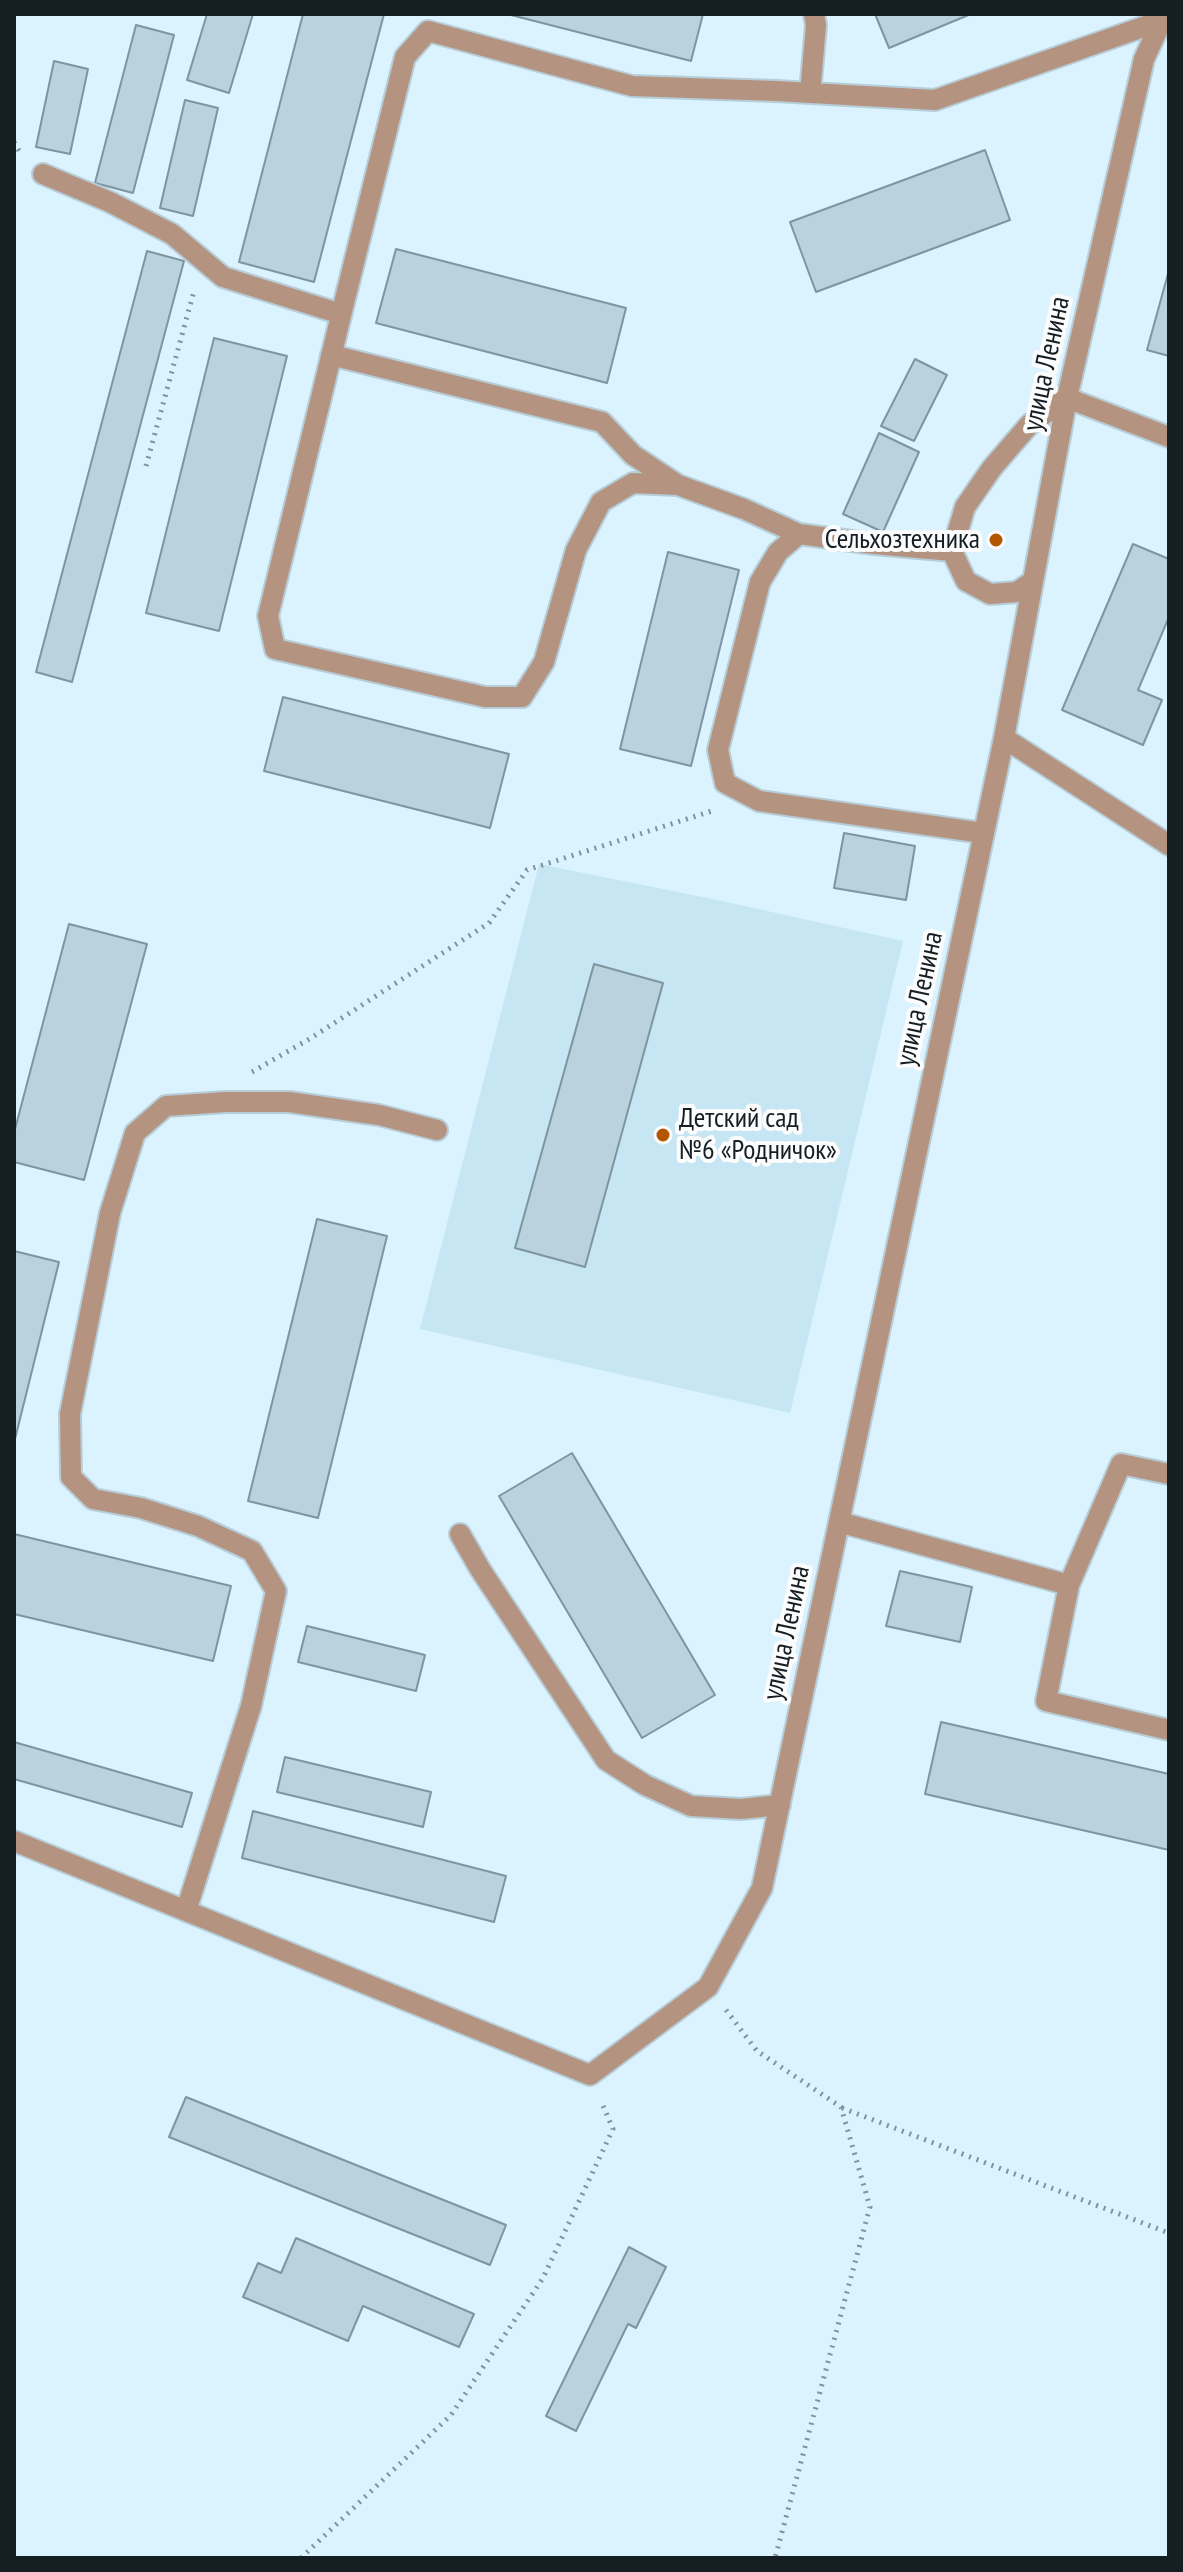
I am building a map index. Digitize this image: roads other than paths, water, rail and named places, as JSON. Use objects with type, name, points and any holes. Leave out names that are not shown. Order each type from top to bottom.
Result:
[{"type":"street","points":[[810,93],[816,25],[814,14]]},
{"type":"street","points":[[678,485],[633,483],[601,502],[576,550],[544,662],[522,697],[485,697],[275,649],[268,616],[331,355],[405,57],[427,22],[632,86],[935,100],[1164,17]]},
{"type":"street","name":"улица Ленина","points":[[186,1911],[590,2075],[708,1987],[762,1888],[1004,738],[1067,398],[1144,59],[1164,17]]},
{"type":"street","points":[[43,174],[110,202],[172,234],[223,277],[341,314]]},
{"type":"street","points":[[331,355],[602,422],[633,455],[678,485],[744,509],[799,534],[952,551]]},
{"type":"street","points":[[1033,581],[1017,592],[990,594],[966,581],[952,551],[965,507],[992,468],[1029,425],[1067,398],[1169,437]]},
{"type":"street","points":[[799,534],[778,552],[760,582],[718,750],[725,783],[759,801],[983,833]]},
{"type":"street","points":[[1004,738],[1169,845]]},
{"type":"street","points":[[14,1841],[186,1911],[251,1706],[276,1591],[252,1551],[198,1526],[141,1508],[93,1499],[71,1477],[70,1414],[110,1213],[135,1133],[166,1106],[226,1102],[289,1102],[379,1115],[437,1130]]},
{"type":"street","points":[[1169,1474],[1121,1464],[1069,1585],[1046,1701],[1169,1730]]},
{"type":"street","points":[[839,1522],[1069,1585]]},
{"type":"street","points":[[460,1534],[606,1760],[645,1785],[691,1806],[741,1809],[780,1805]]},
{"type":"place","name":"Сельхозтехника","points":[[996,540]]},
{"type":"place","name":"Детский сад №6 «Родничок»","points":[[663,1135]]}]
